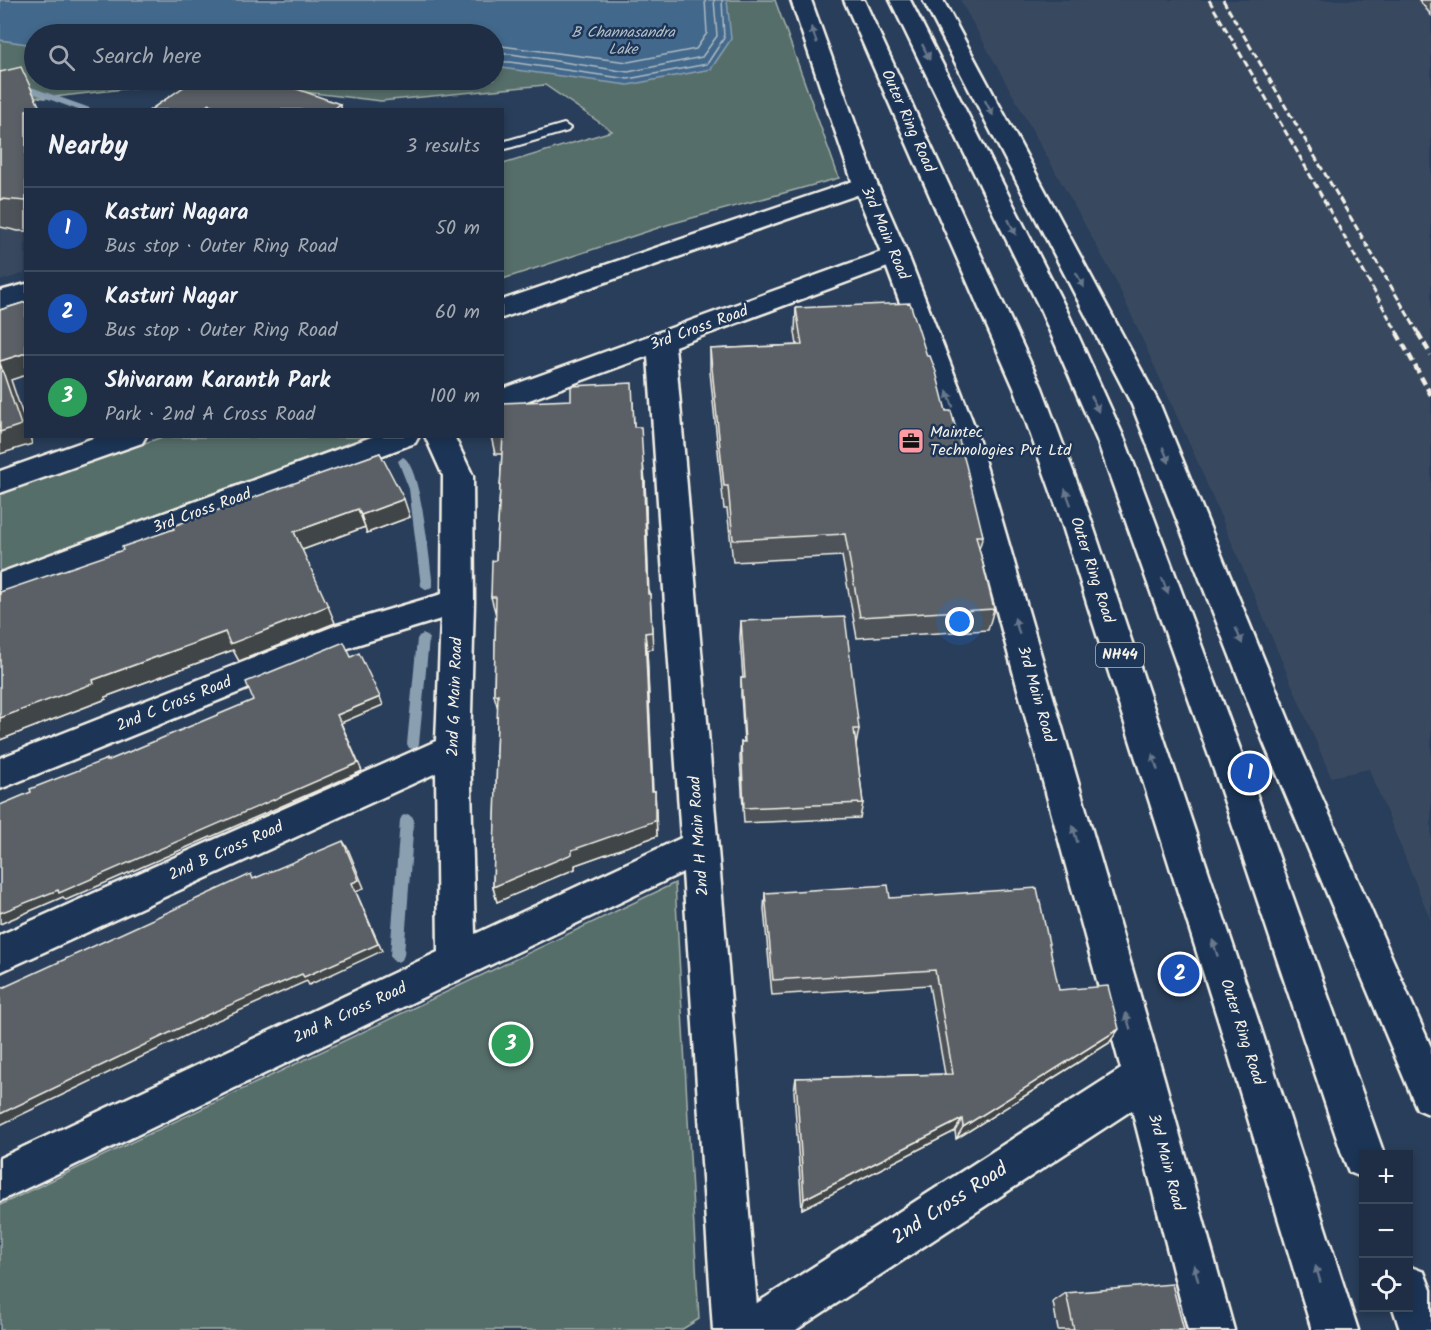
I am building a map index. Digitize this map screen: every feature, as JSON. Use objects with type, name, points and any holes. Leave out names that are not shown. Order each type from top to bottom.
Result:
[{"type":"main road","name":"3rd Main Road","points":[[801,0],[865,184],[896,255],[961,428],[1144,1078],[1211,1330]]},
{"type":"main road","name":"Outer Ring Road","points":[[854,0],[1028,388],[1070,503],[1237,1014],[1335,1330]]},
{"type":"main road","points":[[900,0],[1054,311],[1110,440],[1228,762],[1362,1150]]},
{"type":"main road","points":[[933,0],[1146,405],[1281,743],[1431,1095]]},
{"type":"main road","points":[[504,308],[865,184]]},
{"type":"main road","name":"3rd Cross Road","points":[[504,399],[896,255]]},
{"type":"main road","points":[[0,300],[24,293]]},
{"type":"main road","name":"2nd H Main Road","points":[[662,342],[736,1330]]},
{"type":"main road","points":[[0,482],[126,438]]},
{"type":"main road","name":"3rd Cross Road","points":[[0,586],[400,438]]},
{"type":"main road","name":"2nd G Main Road","points":[[440,438],[458,476],[458,602],[453,749],[457,962]]},
{"type":"main road","name":"2nd C Cross Road","points":[[0,774],[348,634],[458,602]]},
{"type":"main road","name":"2nd B Cross Road","points":[[0,954],[453,749]]},
{"type":"main road","name":"2nd A Cross Road","points":[[0,1180],[700,846]]},
{"type":"main road","name":"2nd Cross Road","points":[[756,1330],[1144,1078]]},
{"type":"main road","points":[[1413,1302],[1423,1330]]},
{"type":"lane","points":[[504,145],[564,128]]},
{"type":"shaded area","points":[[960,0],[1431,0],[1431,921],[1369,769],[1331,777],[1198,463],[1116,281]]},
{"type":"shaded area","points":[[24,181],[24,273],[0,281],[0,187]]},
{"type":"green space","points":[[0,0],[775,0],[839,178],[670,224],[504,279],[504,164],[612,131],[545,85],[504,89],[504,24],[24,24],[24,90],[115,90],[45,98],[0,91]]},
{"type":"green space","points":[[288,90],[494,90],[381,101]]},
{"type":"green space","points":[[159,438],[363,438],[0,572],[0,494]]},
{"type":"green space","points":[[675,883],[699,1319],[681,1330],[0,1330],[0,1205]]},
{"type":"water","name":"B Channasandra Lake","points":[[0,0],[727,0],[731,39],[711,69],[628,85],[504,68],[504,24],[24,24],[24,44],[0,40]]},
{"type":"building","points":[[21,67],[24,73],[24,90],[32,90],[40,108],[24,108],[24,201],[0,199],[0,72]]},
{"type":"building","points":[[179,90],[300,90],[340,104],[335,108],[220,108],[209,104],[204,108],[153,108]]},
{"type":"building","points":[[24,303],[24,354],[0,361],[0,310]]},
{"type":"building","points":[[910,303],[927,356],[930,356],[936,372],[946,411],[951,411],[966,465],[983,536],[976,536],[994,609],[860,617],[845,534],[733,540],[728,486],[724,486],[710,349],[802,345],[796,308]]},
{"type":"building","points":[[0,363],[21,425],[0,432]]},
{"type":"building","points":[[632,383],[634,427],[641,427],[648,594],[650,594],[652,632],[645,633],[655,821],[572,850],[572,854],[493,887],[498,694],[494,695],[496,597],[491,597],[492,561],[496,560],[504,403],[571,400],[571,386]]},
{"type":"building","points":[[380,453],[404,499],[361,515],[358,509],[294,532],[328,606],[230,644],[225,632],[93,680],[94,683],[0,718],[0,592],[123,550],[122,547],[174,529],[173,526]]},
{"type":"building","points":[[845,617],[859,729],[854,729],[863,803],[744,808],[741,742],[745,742],[741,678],[745,678],[741,621]]},
{"type":"building","points":[[344,642],[351,657],[359,653],[380,697],[337,715],[358,763],[59,893],[58,890],[0,913],[0,805],[31,792],[30,789],[107,759],[107,761],[253,700],[246,682]]},
{"type":"building","points":[[343,841],[359,880],[352,883],[378,944],[304,977],[302,974],[209,1014],[0,1114],[0,989],[251,874],[253,879]]},
{"type":"building","points":[[888,885],[890,898],[1037,888],[1059,990],[1108,986],[1119,1029],[963,1127],[962,1119],[804,1199],[796,1078],[953,1074],[935,970],[773,980],[765,893]]},
{"type":"building","points":[[1172,1284],[1184,1330],[1074,1330],[1066,1293]]},
{"type":"waterway","points":[[0,78],[24,87]]},
{"type":"waterway","points":[[33,90],[82,108]]},
{"type":"waterway","points":[[403,461],[414,489],[427,586]]},
{"type":"waterway","points":[[413,744],[423,639]]},
{"type":"waterway","points":[[397,955],[407,820]]},
{"type":"railway","points":[[1209,0],[1295,148],[1398,334]]},
{"type":"railway","points":[[1223,0],[1419,334]]},
{"type":"railway","points":[[1397,333],[1431,395]]},
{"type":"railway","points":[[1418,333],[1431,355]]},
{"type":"place","name":"Maintec Technologies Pvt Ltd","points":[[911,441]]},
{"type":"place","name":"Kasturi Nagara","points":[[1250,773]]},
{"type":"place","name":"Kasturi Nagar","points":[[1180,974]]},
{"type":"place","name":"Shivaram Karanth Park","points":[[511,1044]]}]
